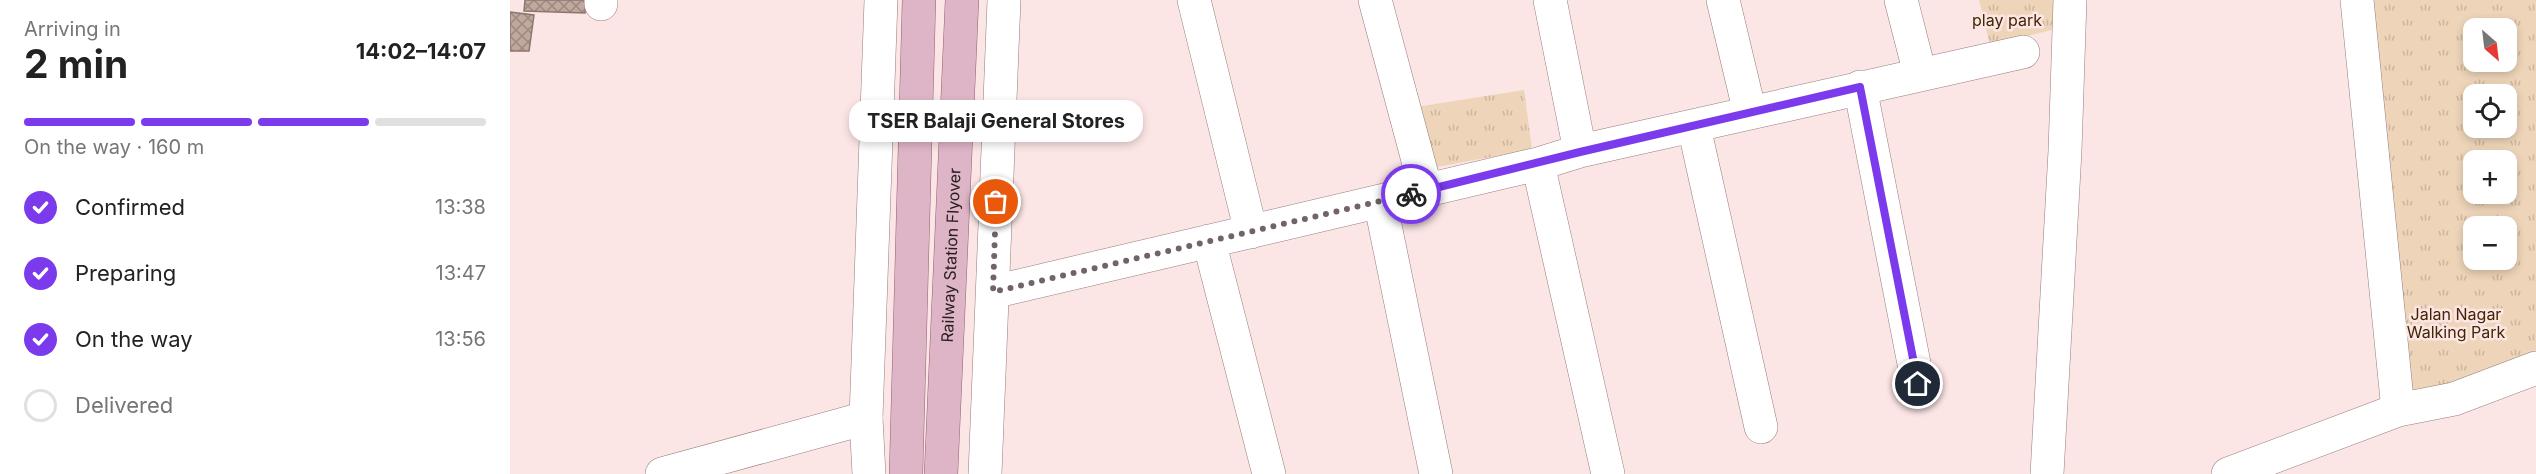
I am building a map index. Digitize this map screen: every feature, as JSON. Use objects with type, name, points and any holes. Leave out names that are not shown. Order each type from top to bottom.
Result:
[{"type":"main road","points":[[906,474],[919,0]]},
{"type":"main road","name":"Railway Station Flyover","points":[[941,474],[962,0]]},
{"type":"street","points":[[869,474],[866,418],[882,0]]},
{"type":"street","points":[[986,474],[1005,0]]},
{"type":"street","points":[[1194,0],[1251,232]]},
{"type":"street","points":[[1375,0],[1426,190]]},
{"type":"street","points":[[1550,0],[1580,152]]},
{"type":"street","points":[[1723,0],[1750,113]]},
{"type":"street","points":[[1901,0],[1920,74]]},
{"type":"street","points":[[2047,474],[2065,151],[2070,0]]},
{"type":"street","points":[[2358,0],[2398,410]]},
{"type":"street","points":[[993,292],[1538,164],[1580,152],[2023,52]]},
{"type":"street","points":[[1860,87],[1918,384]]},
{"type":"street","points":[[1694,127],[1761,427]]},
{"type":"street","points":[[1538,164],[1608,474]]},
{"type":"street","points":[[1380,201],[1436,474]]},
{"type":"street","points":[[1209,241],[1269,474]]},
{"type":"street","points":[[2228,474],[2398,410],[2454,399],[2536,368]]},
{"type":"street","points":[[662,474],[866,418]]},
{"type":"green space","name":"play park","points":[[1979,0],[2060,0],[2060,28],[1990,45]]},
{"type":"green space","name":"Jalan Nagar Walking Park","points":[[2357,0],[2536,0],[2536,366],[2398,410]]},
{"type":"green space","points":[[1524,90],[1532,149],[1427,169],[1416,107]]},
{"type":"building","points":[[525,0],[586,0],[585,13],[524,11]]},
{"type":"building","points":[[510,12],[534,15],[529,51],[510,51]]},
{"type":"way so far","points":[[996,202],[993,292],[1411,194]]},
{"type":"place","name":"TSER Balaji General Stores","points":[[996,202]]},
{"type":"route","points":[[1411,194],[1860,87],[1918,384]]}]
